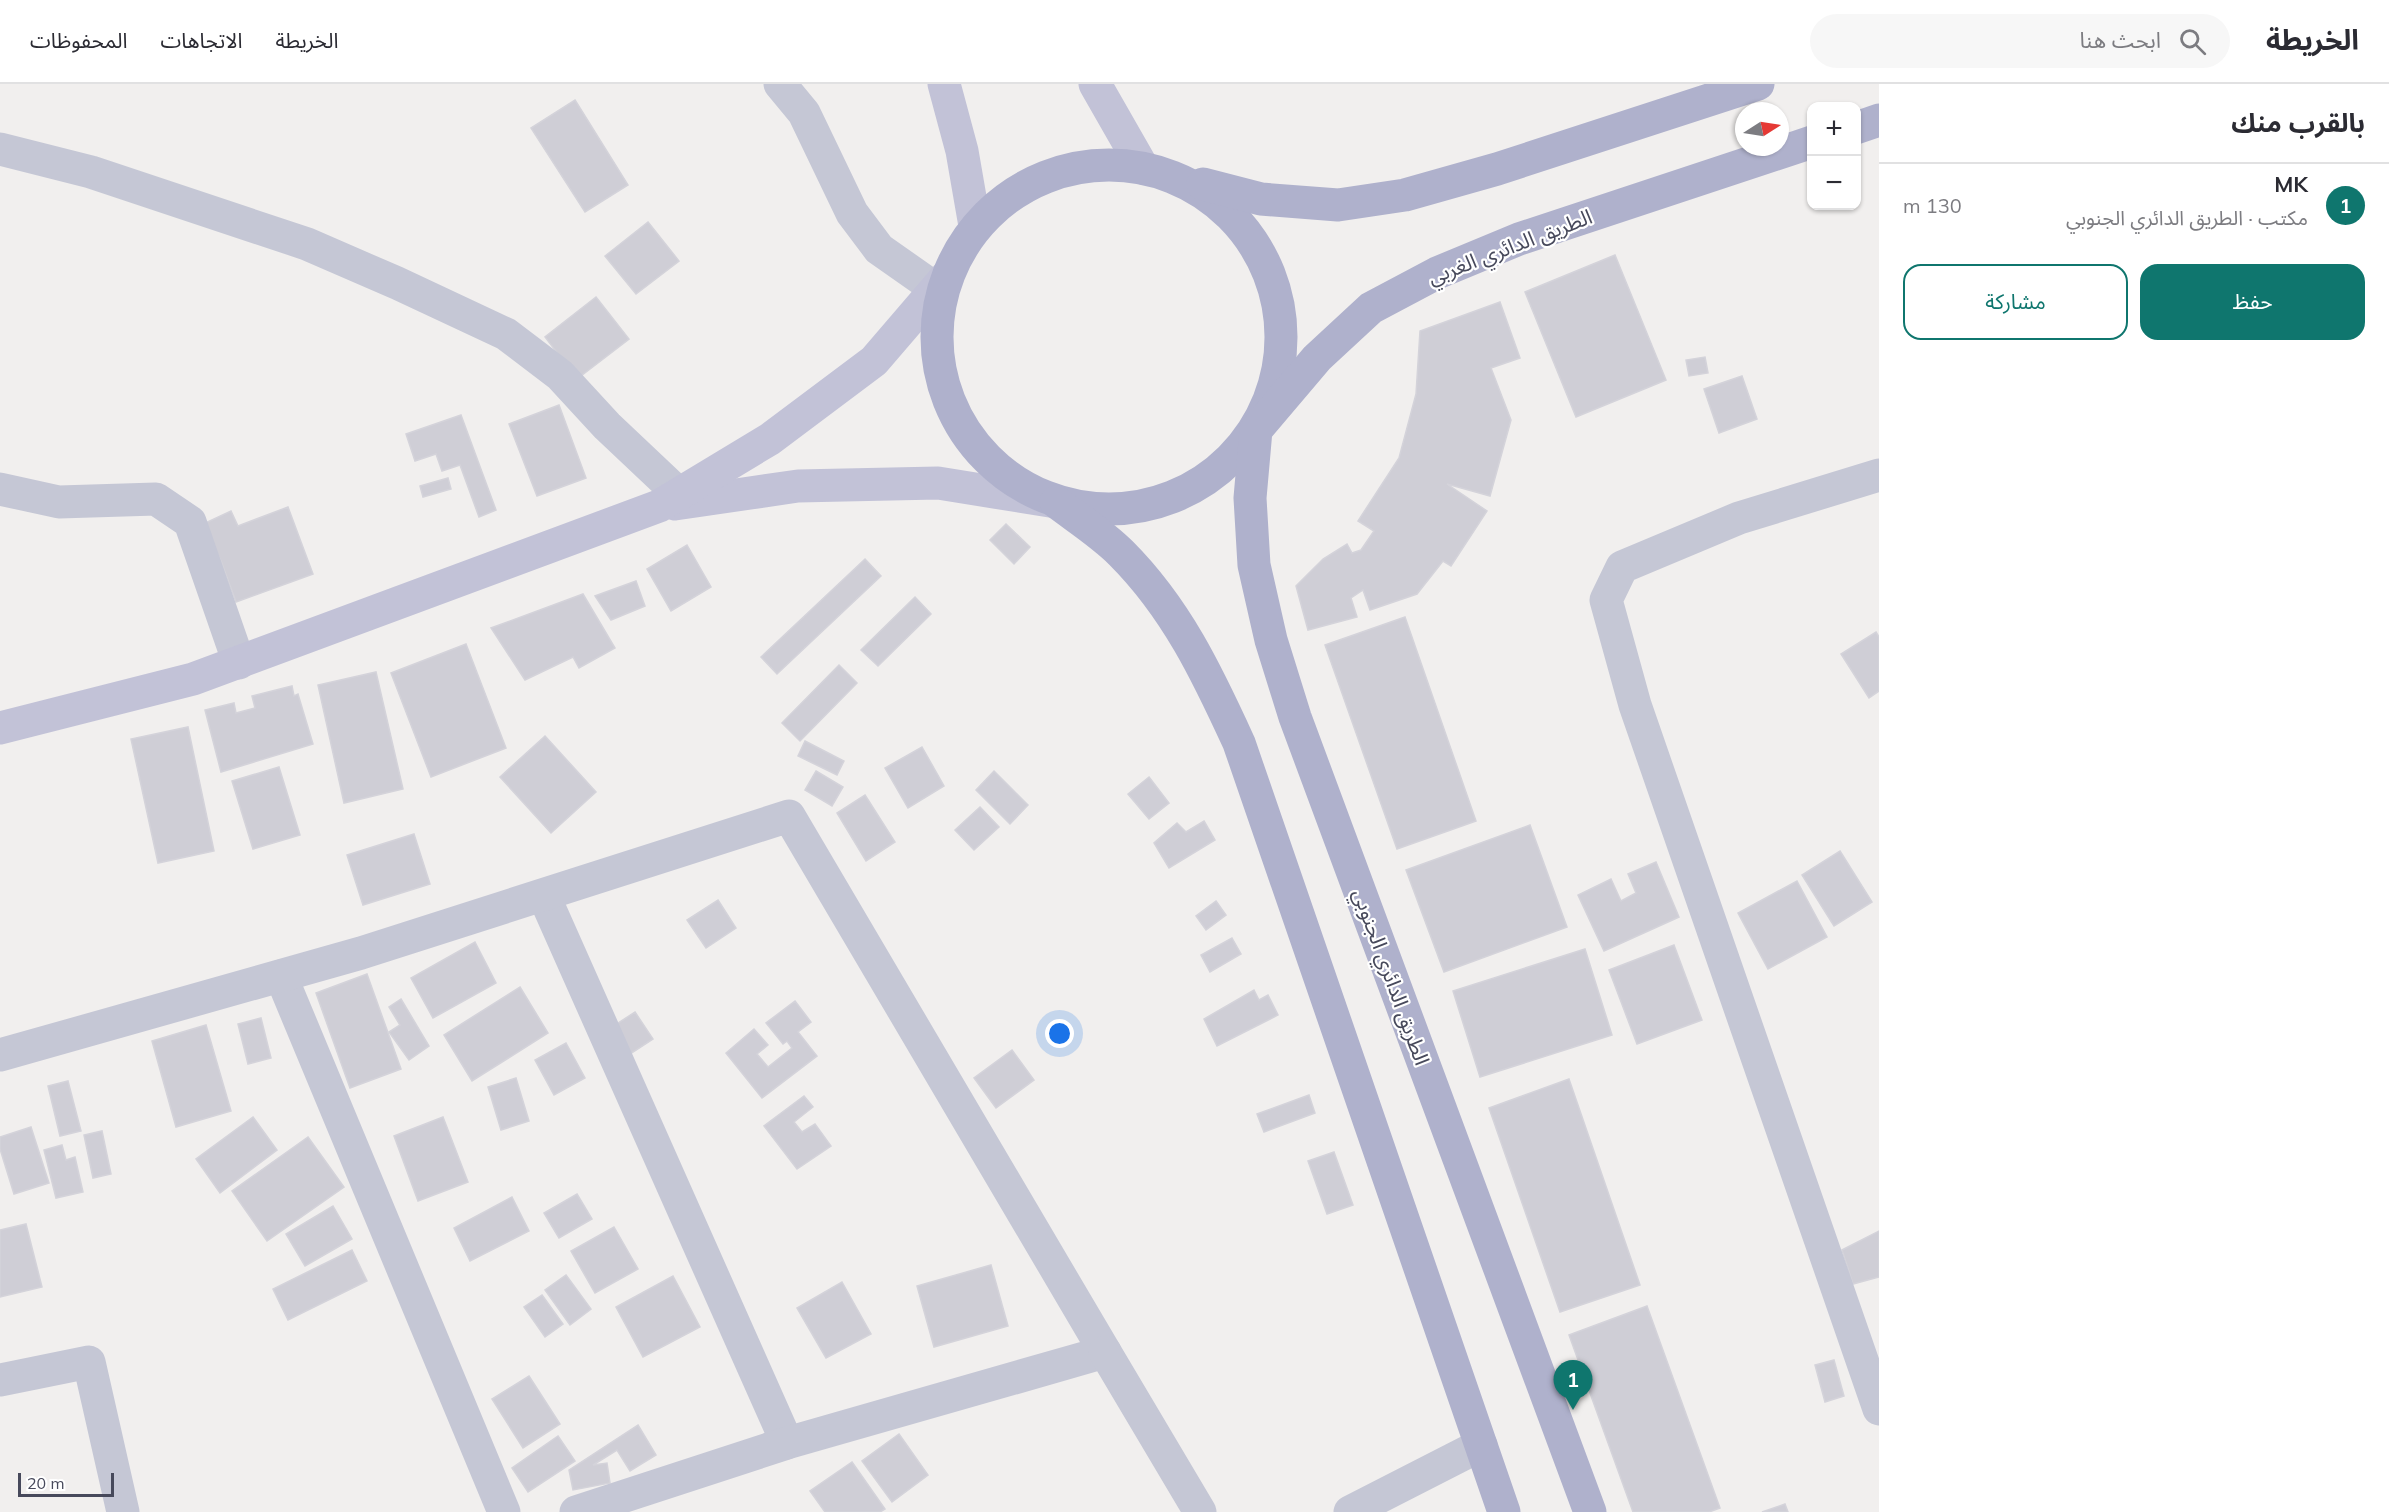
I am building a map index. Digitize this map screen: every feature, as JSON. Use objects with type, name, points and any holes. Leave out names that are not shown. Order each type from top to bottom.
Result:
[{"type":"main road","points":[[1504,1512],[1239,743],[1206,669],[1166,604],[1120,552],[1056,502],[1006,476],[968,436],[944,386],[936,331],[941,283],[975,226],[1018,189],[1070,167],[1126,164],[1261,199],[1338,205],[1405,195],[1497,169],[1758,84]]},
{"type":"main road","points":[[1861,127],[1879,120]]},
{"type":"main road","name":"الطريق الدائري الغربي","points":[[1056,502],[1112,510],[1168,500],[1218,472],[1317,358],[1371,308],[1437,273],[1519,239],[1807,144]]},
{"type":"main road","points":[[1181,178],[1230,212],[1264,260],[1281,316],[1278,375],[1256,430]]},
{"type":"main road","name":"الطريق الدائري الجنوبي","points":[[1256,430],[1250,498],[1254,565],[1274,651],[1303,739],[1590,1512]]},
{"type":"street","points":[[0,728],[193,679],[669,500],[770,439],[874,361],[941,283],[879,249],[852,213],[804,113],[780,84]]},
{"type":"street","points":[[944,84],[962,151],[975,226]]},
{"type":"street","points":[[1095,84],[1143,168]]},
{"type":"street","points":[[0,149],[91,172],[307,244],[506,334],[560,375],[607,426],[669,500]]},
{"type":"street","points":[[1879,476],[1739,518],[1622,567],[1606,600],[1635,705],[1879,1409]]},
{"type":"street","points":[[669,500],[798,486],[938,483],[1056,502]]},
{"type":"street","points":[[0,489],[59,502],[156,499],[190,522],[239,663]]},
{"type":"street","points":[[0,1055],[281,976],[544,896],[789,816],[1200,1512]]},
{"type":"street","points":[[544,896],[787,1443]]},
{"type":"street","points":[[281,976],[504,1512]]},
{"type":"street","points":[[576,1512],[787,1443],[1105,1352]]},
{"type":"street","points":[[0,1380],[89,1362],[123,1512]]},
{"type":"street","points":[[1350,1512],[1481,1445]]},
{"type":"building","points":[[575,100],[628,185],[585,212],[531,128]]},
{"type":"building","points":[[648,222],[679,261],[636,294],[605,256]]},
{"type":"building","points":[[1615,255],[1666,380],[1576,417],[1525,292]]},
{"type":"building","points":[[596,297],[629,339],[577,379],[545,337]]},
{"type":"building","points":[[1500,302],[1520,358],[1491,368],[1511,420],[1490,496],[1447,484],[1487,511],[1451,566],[1443,561],[1417,594],[1370,610],[1363,590],[1351,598],[1357,617],[1308,630],[1296,586],[1323,559],[1347,544],[1352,553],[1361,550],[1374,531],[1358,521],[1399,458],[1416,394],[1420,331]]},
{"type":"building","points":[[1705,357],[1708,373],[1689,376],[1686,360]]},
{"type":"building","points":[[1742,376],[1757,419],[1719,433],[1704,389]]},
{"type":"building","points":[[559,405],[586,478],[537,496],[509,424]]},
{"type":"building","points":[[461,415],[496,510],[479,517],[460,465],[442,471],[436,454],[415,461],[406,434]]},
{"type":"building","points":[[448,478],[451,489],[423,497],[420,486]]},
{"type":"building","points":[[288,507],[313,574],[236,602],[221,561],[203,524],[231,511],[238,526]]},
{"type":"building","points":[[1006,524],[1030,547],[1014,564],[990,540]]},
{"type":"building","points":[[687,545],[711,587],[671,611],[647,569]]},
{"type":"building","points":[[865,559],[881,576],[777,674],[761,657]]},
{"type":"building","points":[[636,581],[645,606],[611,620],[595,596]]},
{"type":"building","points":[[583,594],[615,648],[579,668],[573,657],[525,680],[491,628]]},
{"type":"building","points":[[915,597],[931,614],[878,666],[861,650]]},
{"type":"building","points":[[1405,617],[1476,821],[1397,849],[1325,645]]},
{"type":"building","points":[[1876,632],[1879,637],[1879,691],[1869,698],[1841,654]]},
{"type":"building","points":[[466,644],[506,748],[431,777],[391,673]]},
{"type":"building","points":[[839,665],[857,683],[800,741],[782,723]]},
{"type":"building","points":[[376,672],[403,789],[344,803],[318,685]]},
{"type":"building","points":[[292,686],[294,696],[298,694],[313,744],[221,772],[205,710],[234,703],[236,713],[255,708],[252,696]]},
{"type":"building","points":[[188,727],[214,851],[158,863],[131,739]]},
{"type":"building","points":[[545,736],[596,792],[551,833],[500,777]]},
{"type":"building","points":[[805,741],[844,761],[837,775],[798,756]]},
{"type":"building","points":[[922,747],[944,786],[908,808],[885,768]]},
{"type":"building","points":[[279,767],[300,835],[253,849],[232,781]]},
{"type":"building","points":[[816,771],[843,787],[832,806],[805,790]]},
{"type":"building","points":[[994,771],[1028,805],[1010,824],[976,790]]},
{"type":"building","points":[[1149,777],[1169,803],[1149,819],[1128,794]]},
{"type":"building","points":[[865,795],[895,842],[866,861],[837,813]]},
{"type":"building","points":[[980,807],[999,827],[974,850],[955,830]]},
{"type":"building","points":[[1204,821],[1215,840],[1169,868],[1154,843],[1177,823],[1186,832]]},
{"type":"building","points":[[1530,825],[1567,927],[1444,972],[1406,870]]},
{"type":"building","points":[[414,834],[430,884],[363,905],[347,855]]},
{"type":"building","points":[[1840,851],[1872,902],[1834,926],[1802,875]]},
{"type":"building","points":[[1656,862],[1679,917],[1604,951],[1578,895],[1611,879],[1621,901],[1636,893],[1628,874]]},
{"type":"building","points":[[1797,881],[1827,937],[1768,969],[1738,913]]},
{"type":"building","points":[[718,900],[736,928],[706,948],[687,920]]},
{"type":"building","points":[[1216,901],[1226,915],[1206,930],[1196,916]]},
{"type":"building","points":[[1232,938],[1241,954],[1210,972],[1201,955]]},
{"type":"building","points":[[475,942],[496,983],[433,1018],[411,978]]},
{"type":"building","points":[[1674,945],[1702,1020],[1637,1044],[1609,970]]},
{"type":"building","points":[[1585,949],[1612,1035],[1480,1077],[1453,991]]},
{"type":"building","points":[[367,974],[401,1069],[350,1088],[316,993]]},
{"type":"building","points":[[520,987],[548,1033],[472,1081],[444,1035]]},
{"type":"building","points":[[1254,990],[1259,1000],[1268,995],[1278,1015],[1217,1046],[1204,1019]]},
{"type":"building","points":[[401,999],[429,1046],[409,1060],[389,1032],[400,1025],[389,1007]]},
{"type":"building","points":[[795,1001],[811,1022],[798,1032],[817,1056],[762,1098],[726,1053],[754,1029],[768,1045],[757,1054],[768,1067],[792,1048],[787,1041],[783,1044],[766,1023]]},
{"type":"building","points":[[635,1012],[653,1039],[624,1058],[606,1031]]},
{"type":"building","points":[[261,1018],[271,1058],[248,1064],[238,1024]]},
{"type":"building","points":[[206,1025],[231,1111],[176,1127],[152,1041]]},
{"type":"building","points":[[566,1043],[585,1078],[554,1095],[535,1060]]},
{"type":"building","points":[[1012,1050],[1034,1080],[996,1108],[974,1078]]},
{"type":"building","points":[[516,1078],[529,1121],[501,1130],[488,1087]]},
{"type":"building","points":[[1569,1079],[1640,1285],[1560,1312],[1489,1108]]},
{"type":"building","points":[[68,1081],[81,1131],[60,1136],[48,1086]]},
{"type":"building","points":[[1309,1095],[1315,1113],[1264,1132],[1257,1114]]},
{"type":"building","points":[[804,1096],[813,1107],[794,1122],[802,1132],[815,1124],[831,1146],[797,1169],[764,1126]]},
{"type":"building","points":[[253,1117],[277,1150],[220,1193],[196,1159]]},
{"type":"building","points":[[443,1117],[468,1182],[418,1201],[394,1136]]},
{"type":"building","points":[[31,1127],[49,1183],[14,1194],[0,1149],[0,1137]]},
{"type":"building","points":[[102,1131],[111,1174],[93,1178],[84,1135]]},
{"type":"building","points":[[308,1137],[344,1187],[267,1241],[232,1191]]},
{"type":"building","points":[[62,1145],[66,1160],[75,1157],[83,1192],[56,1198],[44,1150]]},
{"type":"building","points":[[1334,1152],[1353,1205],[1327,1214],[1308,1161]]},
{"type":"building","points":[[577,1194],[592,1219],[559,1238],[544,1213]]},
{"type":"building","points":[[512,1197],[529,1231],[470,1261],[454,1228]]},
{"type":"building","points":[[333,1206],[352,1239],[305,1266],[286,1234]]},
{"type":"building","points":[[26,1224],[42,1287],[0,1297],[0,1230]]},
{"type":"building","points":[[614,1227],[638,1269],[595,1293],[571,1251]]},
{"type":"building","points":[[1879,1231],[1879,1277],[1853,1284],[1842,1250]]},
{"type":"building","points":[[352,1250],[367,1281],[288,1320],[273,1289]]},
{"type":"building","points":[[991,1265],[1008,1326],[934,1347],[917,1286]]},
{"type":"building","points":[[566,1275],[591,1309],[570,1325],[545,1290]]},
{"type":"building","points":[[673,1276],[700,1327],[643,1357],[616,1307]]},
{"type":"building","points":[[842,1282],[871,1334],[826,1358],[797,1308]]},
{"type":"building","points":[[542,1295],[563,1324],[545,1337],[524,1307]]},
{"type":"building","points":[[1647,1306],[1720,1508],[1709,1512],[1633,1512],[1569,1335]]},
{"type":"building","points":[[1834,1360],[1844,1396],[1825,1402],[1815,1365]]},
{"type":"building","points":[[529,1376],[560,1424],[523,1448],[492,1399]]},
{"type":"building","points":[[638,1425],[656,1455],[630,1471],[617,1450],[593,1465],[607,1463],[610,1483],[573,1490],[569,1470]]},
{"type":"building","points":[[899,1434],[928,1475],[892,1502],[862,1461]]},
{"type":"building","points":[[558,1436],[575,1461],[528,1492],[512,1468]]},
{"type":"building","points":[[852,1462],[885,1509],[880,1512],[825,1512],[810,1491]]},
{"type":"building","points":[[1785,1504],[1788,1512],[1762,1512]]},
{"type":"place","name":"MK","points":[[1573,1410]]}]
